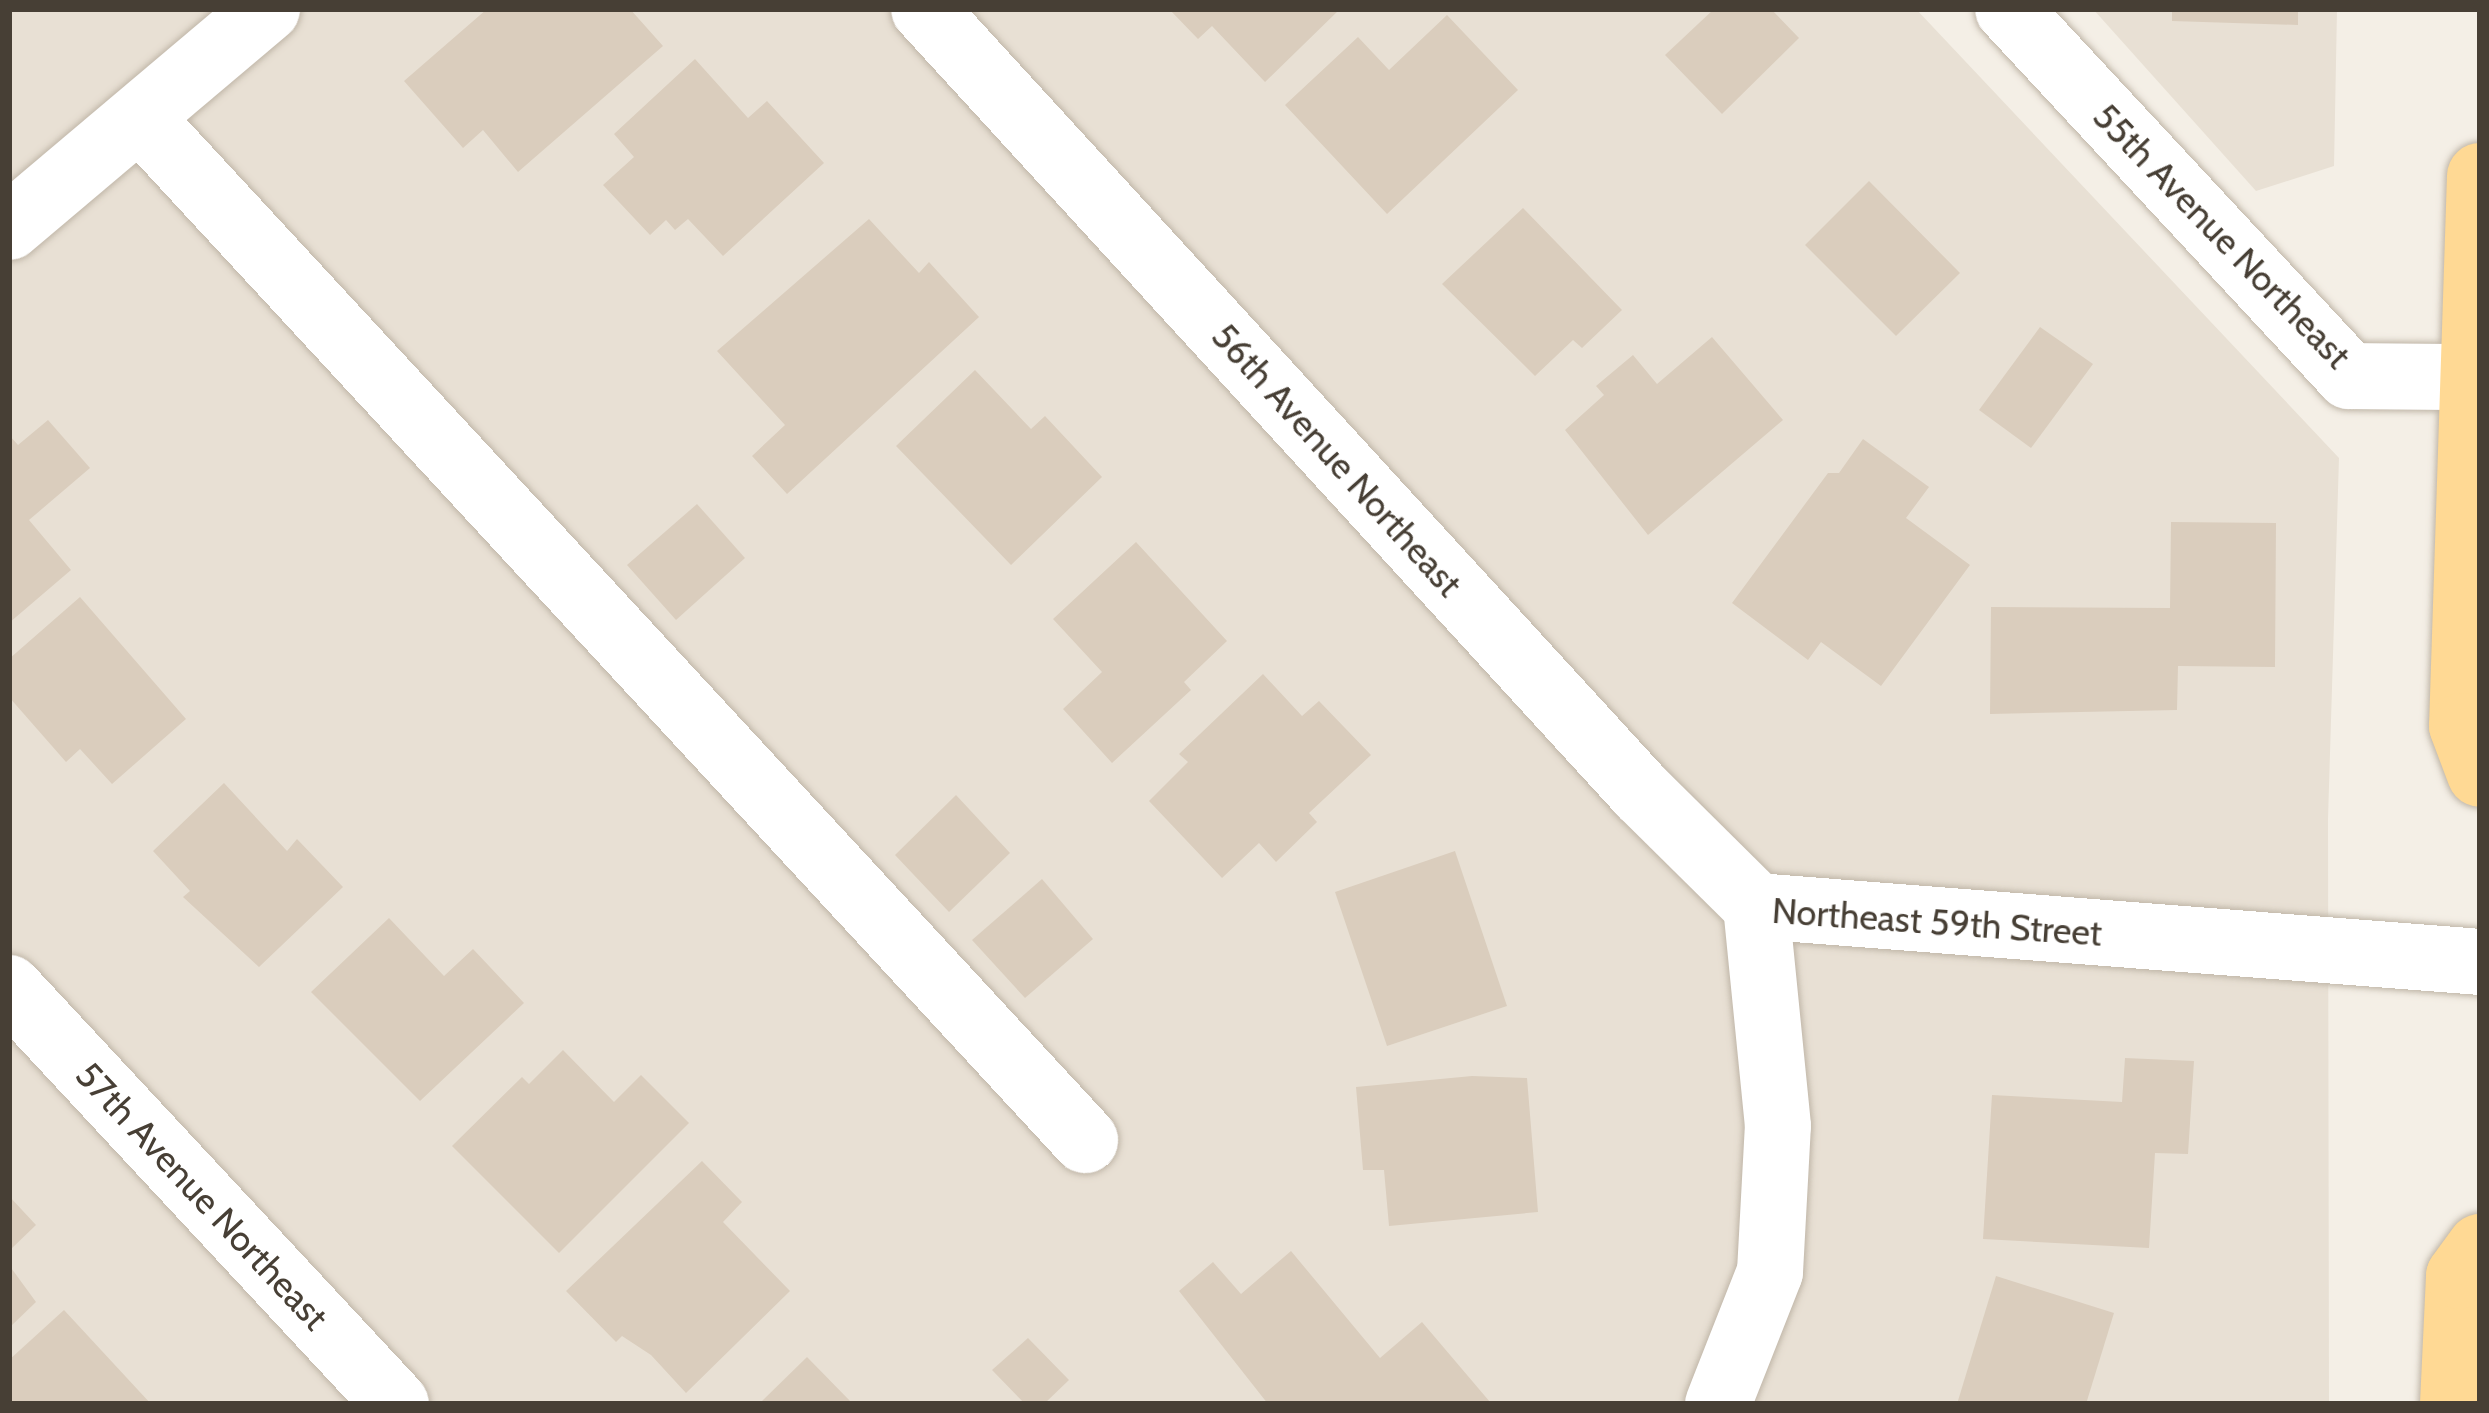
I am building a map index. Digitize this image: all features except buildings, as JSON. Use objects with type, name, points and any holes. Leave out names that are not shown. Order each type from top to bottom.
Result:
[{"type":"main road","points":[[2480,176],[2462,726],[2480,774]]},
{"type":"main road","points":[[2453,1404],[2459,1276],[2480,1247]]},
{"type":"street","points":[[9,227],[143,121],[267,9]]},
{"type":"street","name":"56th Avenue Northeast","points":[[924,9],[1641,792],[1756,906]]},
{"type":"street","name":"55th Avenue Northeast","points":[[2008,9],[2350,376],[2474,377]]},
{"type":"street","points":[[143,121],[1085,1140]]},
{"type":"street","name":"Northeast 59th Street","points":[[1718,1404],[1770,1272],[1778,1126],[1756,906],[2480,962]]},
{"type":"street","name":"57th Avenue Northeast","points":[[9,988],[396,1404]]},
{"type":"shaded area","points":[[9,9],[1916,9],[2339,458],[2328,819],[2329,1404],[9,1404]]},
{"type":"shaded area","points":[[2093,9],[2337,9],[2334,166],[2256,191]]}]
